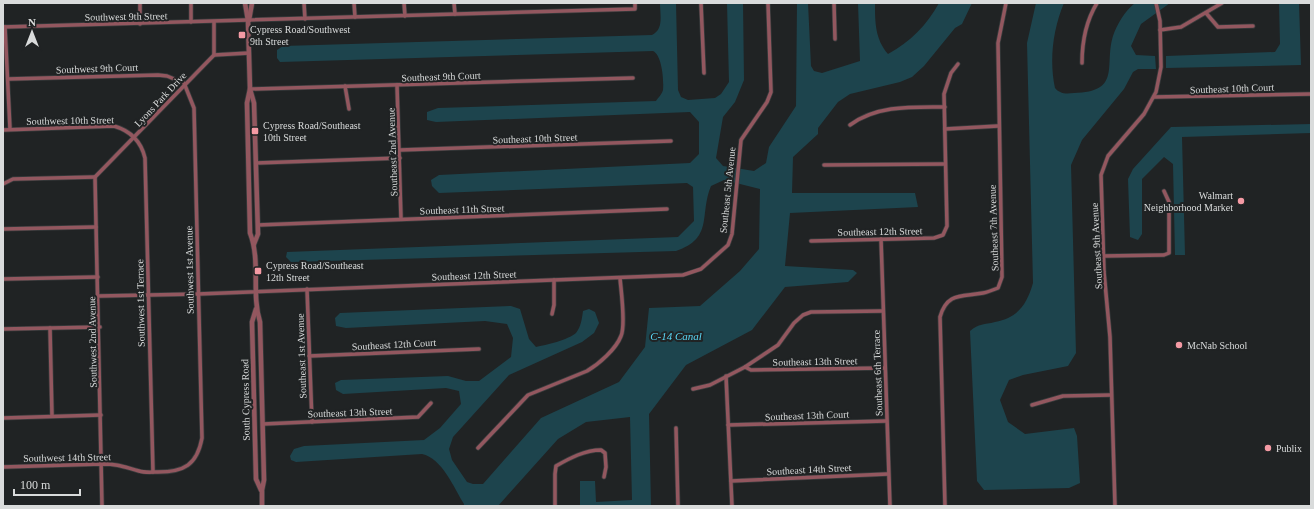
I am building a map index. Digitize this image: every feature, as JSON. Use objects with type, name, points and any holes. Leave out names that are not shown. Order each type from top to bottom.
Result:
[{"type":"street","points":[[140,3],[140,24]]},
{"type":"street","points":[[191,3],[191,22]]},
{"type":"street","name":"South Cypress Road","points":[[245,3],[248,21],[250,89],[254,103],[258,225],[258,234],[254,244]]},
{"type":"street","name":"South Cypress Road","points":[[248,21],[252,3]]},
{"type":"street","points":[[304,3],[305,18]]},
{"type":"street","points":[[354,3],[355,17]]},
{"type":"street","points":[[404,3],[405,16]]},
{"type":"street","points":[[454,3],[455,14]]},
{"type":"street","name":"Southwest 9th Street","points":[[4,27],[635,9],[635,3]]},
{"type":"street","points":[[701,3],[704,74]]},
{"type":"street","name":"Southeast 5th Avenue","points":[[692,273],[700,269],[724,250],[728,245],[732,234],[741,140],[767,102],[771,92],[768,3]]},
{"type":"street","points":[[834,3],[835,39]]},
{"type":"street","name":"Southeast 7th Avenue","points":[[945,506],[940,317],[943,307],[949,300],[957,296],[984,293],[998,288],[1002,277],[998,126],[998,43],[1000,24],[1006,3]]},
{"type":"street","points":[[1082,63],[1087,24],[1097,3]]},
{"type":"street","name":"Southeast 9th Avenue","points":[[1115,506],[1108,308],[1103,256],[1101,186],[1103,166],[1108,156],[1144,114],[1154,97],[1160,73],[1159,11],[1156,3]]},
{"type":"street","points":[[1160,30],[1181,27],[1222,3]]},
{"type":"street","points":[[1206,13],[1218,27],[1253,26]]},
{"type":"street","points":[[214,22],[214,55],[249,52]]},
{"type":"street","points":[[4,27],[10,129]]},
{"type":"street","name":"Lyons Park Drive","points":[[95,177],[135,137],[184,83],[214,55]]},
{"type":"street","points":[[824,165],[945,164],[944,94],[951,73],[958,64]]},
{"type":"street","name":"Southwest 9th Court","points":[[8,79],[158,75],[167,76],[184,83]]},
{"type":"street","name":"Southeast 9th Court","points":[[250,89],[634,78]]},
{"type":"street","name":"Southwest 1st Avenue","points":[[184,83],[194,108],[202,438],[196,456]]},
{"type":"street","name":"Southeast 2nd Avenue","points":[[398,85],[401,219]]},
{"type":"street","points":[[345,86],[349,109]]},
{"type":"street","name":"South Cypress Road","points":[[250,89],[247,102],[250,233],[254,244],[256,309],[260,322],[264,480],[262,490],[262,506]]},
{"type":"street","name":"Southeast 10th Court","points":[[1154,97],[1311,94]]},
{"type":"street","points":[[850,125],[861,117],[881,111],[900,108],[945,107]]},
{"type":"street","name":"Southwest 10th Street","points":[[3,130],[114,126],[123,129],[135,137]]},
{"type":"street","points":[[945,129],[998,126]]},
{"type":"street","name":"Southwest 1st Terrace","points":[[135,137],[140,144],[145,158],[147,295],[153,472]]},
{"type":"street","name":"Southeast 10th Street","points":[[400,150],[671,142]]},
{"type":"street","points":[[256,163],[400,158]]},
{"type":"street","name":"Southeast 12th Street","points":[[811,241],[881,238],[934,238],[943,235],[946,230],[945,164]]},
{"type":"street","points":[[4,183],[13,179],[95,177]]},
{"type":"street","name":"Southwest 2nd Avenue","points":[[95,177],[100,327],[102,506]]},
{"type":"street","points":[[1103,256],[1164,255],[1169,253],[1169,202],[1164,192]]},
{"type":"street","name":"Southeast 11th Street","points":[[258,225],[667,209]]},
{"type":"street","points":[[3,229],[96,227]]},
{"type":"street","name":"Southeast 6th Terrace","points":[[881,238],[884,368],[890,506]]},
{"type":"street","name":"Southeast 12th Street","points":[[99,296],[198,294],[620,278],[684,275],[692,273]]},
{"type":"street","points":[[3,279],[98,277]]},
{"type":"street","points":[[478,448],[528,395],[587,371],[595,366],[618,343],[622,335],[620,278]]},
{"type":"street","points":[[552,314],[554,280]]},
{"type":"street","name":"Southeast 1st Avenue","points":[[307,289],[312,422]]},
{"type":"street","name":"South Cypress Road","points":[[256,309],[252,322],[256,479],[262,490]]},
{"type":"street","points":[[693,389],[710,386],[745,367],[778,345],[794,323],[803,315],[811,312],[883,311]]},
{"type":"street","points":[[3,329],[100,327]]},
{"type":"street","points":[[50,328],[52,416]]},
{"type":"street","name":"Southeast 12th Court","points":[[309,356],[479,349]]},
{"type":"street","name":"Southeast 13th Street","points":[[745,367],[751,370],[884,368]]},
{"type":"street","points":[[726,376],[732,506]]},
{"type":"street","points":[[1032,405],[1063,396],[1111,394]]},
{"type":"street","name":"Southeast 13th Street","points":[[263,424],[418,417],[431,402]]},
{"type":"street","points":[[3,418],[101,415]]},
{"type":"street","name":"Southeast 13th Court","points":[[728,425],[886,421]]},
{"type":"street","points":[[676,428],[678,506]]},
{"type":"street","points":[[555,506],[556,466],[583,453],[601,450],[605,453],[606,467],[604,477]]},
{"type":"street","name":"Southwest 14th Street","points":[[3,467],[118,464],[140,472],[170,472],[183,468],[196,456]]},
{"type":"street","name":"Southeast 14th Street","points":[[731,481],[888,474]]},
{"type":"water","name":"C-14 Canal","points":[[660,3],[676,3],[678,90],[681,97],[688,100],[715,98],[721,94],[729,82],[727,3],[743,3],[744,80],[735,102],[723,117],[716,158],[723,166],[754,171],[766,163],[769,147],[796,106],[797,3],[808,3],[811,66],[814,71],[822,73],[860,61],[858,3],[875,3],[878,36],[888,54],[904,44],[923,26],[939,3],[972,3],[962,24],[955,28],[924,66],[912,77],[900,82],[850,94],[838,102],[818,128],[818,134],[793,157],[792,193],[915,193],[918,207],[790,213],[785,266],[853,270],[857,273],[848,282],[785,287],[752,330],[686,365],[649,414],[651,506],[580,506],[580,481],[595,481],[596,502],[632,500],[630,417],[586,422],[558,439],[498,506],[464,506],[447,474],[436,461],[422,454],[296,462],[291,460],[290,456],[294,449],[304,446],[424,440],[440,428],[461,404],[459,391],[446,388],[343,394],[336,390],[335,383],[341,380],[448,376],[466,381],[479,381],[511,357],[513,338],[507,324],[485,321],[346,328],[336,326],[335,318],[340,313],[511,306],[520,309],[529,339],[536,347],[557,342],[572,336],[579,328],[583,311],[589,309],[595,312],[599,323],[594,333],[582,342],[509,375],[453,437],[449,449],[452,460],[467,482],[473,484],[483,484],[541,418],[619,382],[645,347],[649,308],[700,306],[740,271],[759,249],[760,189],[724,180],[711,186],[701,232],[688,246],[676,251],[291,262],[286,257],[287,252],[678,237],[694,221],[693,187],[687,183],[439,193],[432,186],[431,180],[439,175],[690,163],[699,154],[699,122],[690,112],[436,122],[427,120],[427,112],[438,108],[656,101],[663,90],[663,80],[660,62],[656,53],[653,51],[280,62],[277,58],[277,50],[283,46],[652,35],[656,32],[660,25]]},
{"type":"water","points":[[1036,3],[1064,3],[1057,23],[1053,45],[1052,67],[1055,88],[1063,93],[1068,93],[1089,91],[1099,88],[1105,82],[1108,75],[1113,36],[1122,18],[1131,6],[1135,3],[1170,3],[1141,24],[1131,46],[1136,55],[1155,56],[1156,69],[1138,69],[1133,72],[1124,89],[1082,140],[1071,165],[1076,353],[1068,366],[1023,375],[1009,380],[1000,400],[1008,422],[1025,434],[1074,428],[1077,436],[1080,483],[1069,488],[984,490],[977,481],[970,331],[979,325],[1003,320],[1016,313],[1028,297],[1033,283],[1027,43]]},
{"type":"water","points":[[1279,3],[1299,3],[1301,65],[1166,68],[1166,56],[1275,52],[1280,44]]},
{"type":"water","points":[[1311,124],[1311,133],[1182,137],[1185,255],[1175,255],[1173,164],[1164,157],[1142,179],[1142,234],[1138,240],[1130,237],[1128,179],[1133,169],[1171,127]]},
{"type":"place","name":"Cypress Road/Southwest 9th Street","points":[[242,35]]},
{"type":"place","name":"Cypress Road/Southeast 10th Street","points":[[255,131]]},
{"type":"place","name":"Walmart Neighborhood Market","points":[[1241,201]]},
{"type":"place","name":"Cypress Road/Southeast 12th Street","points":[[258,271]]},
{"type":"place","name":"McNab School","points":[[1179,345]]},
{"type":"place","name":"Publix","points":[[1268,448]]}]
